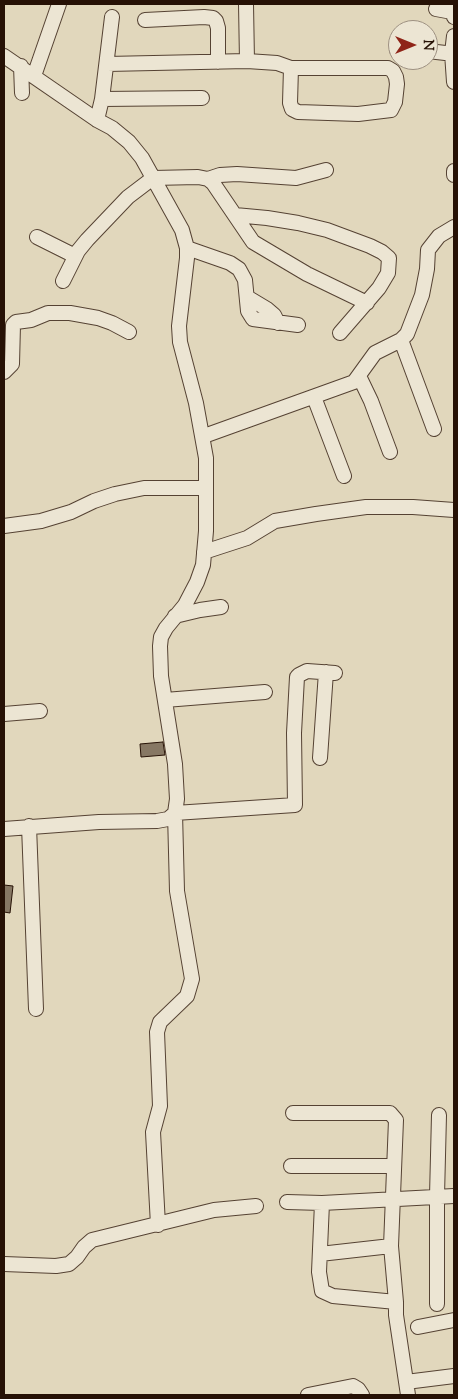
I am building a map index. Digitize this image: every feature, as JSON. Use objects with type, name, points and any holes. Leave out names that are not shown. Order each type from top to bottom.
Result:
[{"type":"street","points":[[34,76],[59,4]]},
{"type":"street","points":[[246,4],[247,61]]},
{"type":"street","points":[[436,8],[452,12],[454,17]]},
{"type":"street","points":[[97,120],[102,99],[112,16]]},
{"type":"street","points":[[145,20],[204,16],[214,18],[218,28],[218,62]]},
{"type":"street","points":[[454,36],[454,82]]},
{"type":"street","points":[[438,53],[453,54]]},
{"type":"street","points":[[4,56],[97,120],[112,128],[129,142],[142,158],[182,230],[187,248],[186,275],[179,326],[180,342],[204,436],[206,458],[204,552],[197,582],[185,605],[161,637],[160,646],[161,676],[175,764],[177,891],[192,979],[187,996],[160,1022],[157,1032],[160,1106],[153,1132],[158,1225]]},
{"type":"street","points":[[107,64],[247,61],[277,63],[291,68],[388,68],[393,71],[396,77],[395,102],[391,110],[358,114],[298,112],[292,109],[290,103],[291,68]]},
{"type":"street","points":[[20,66],[22,93]]},
{"type":"street","points":[[102,99],[202,98]]},
{"type":"street","points":[[208,179],[220,175],[237,174],[296,178],[326,170]]},
{"type":"street","points":[[64,281],[75,256],[87,240],[128,197],[153,178],[198,177],[208,179],[213,183],[254,242],[306,274],[367,304]]},
{"type":"street","points":[[235,215],[298,223],[335,233],[382,252],[389,258],[388,273],[379,288],[340,333]]},
{"type":"street","points":[[204,436],[354,382],[375,353],[401,340],[407,334],[422,295],[427,269],[428,250],[439,236],[454,227]]},
{"type":"street","points":[[37,237],[75,256]]},
{"type":"street","points":[[187,248],[230,263],[239,269],[246,280],[248,311],[253,319],[298,325]]},
{"type":"street","points":[[4,372],[12,364],[13,325],[16,322],[31,320],[48,313],[70,313],[98,318],[129,332]]},
{"type":"street","points":[[401,340],[434,429]]},
{"type":"street","points":[[359,376],[371,401],[390,452]]},
{"type":"street","points":[[314,397],[344,476]]},
{"type":"street","points":[[4,526],[41,521],[71,512],[115,494],[144,488],[206,488]]},
{"type":"street","points":[[204,552],[247,538],[276,521],[366,507],[413,507],[454,510]]},
{"type":"street","points":[[175,616],[200,610],[221,608]]},
{"type":"street","points":[[4,829],[99,822],[157,821],[168,819],[175,813],[295,805],[294,733],[297,677],[308,671],[330,672],[320,758]]},
{"type":"street","points":[[165,700],[265,692]]},
{"type":"street","points":[[4,714],[40,712]]},
{"type":"street","points":[[29,826],[36,1009]]},
{"type":"street","points":[[293,1113],[390,1113],[396,1120],[390,1246],[396,1315],[407,1389],[454,1376]]},
{"type":"street","points":[[437,1304],[439,1115]]},
{"type":"street","points":[[291,1166],[393,1166]]},
{"type":"street","points":[[286,1202],[322,1203],[454,1196]]},
{"type":"street","points":[[322,1203],[320,1254],[322,1291],[325,1294],[396,1302]]},
{"type":"street","points":[[4,1264],[56,1266],[69,1264],[92,1240],[214,1210],[256,1206]]},
{"type":"street","points":[[320,1254],[390,1246]]},
{"type":"street","points":[[418,1327],[454,1320]]},
{"type":"street","points":[[308,1395],[353,1386],[362,1395]]},
{"type":"building","points":[[163,742],[165,755],[141,757],[140,744]]},
{"type":"building","points":[[4,885],[13,886],[10,913],[4,912]]}]
